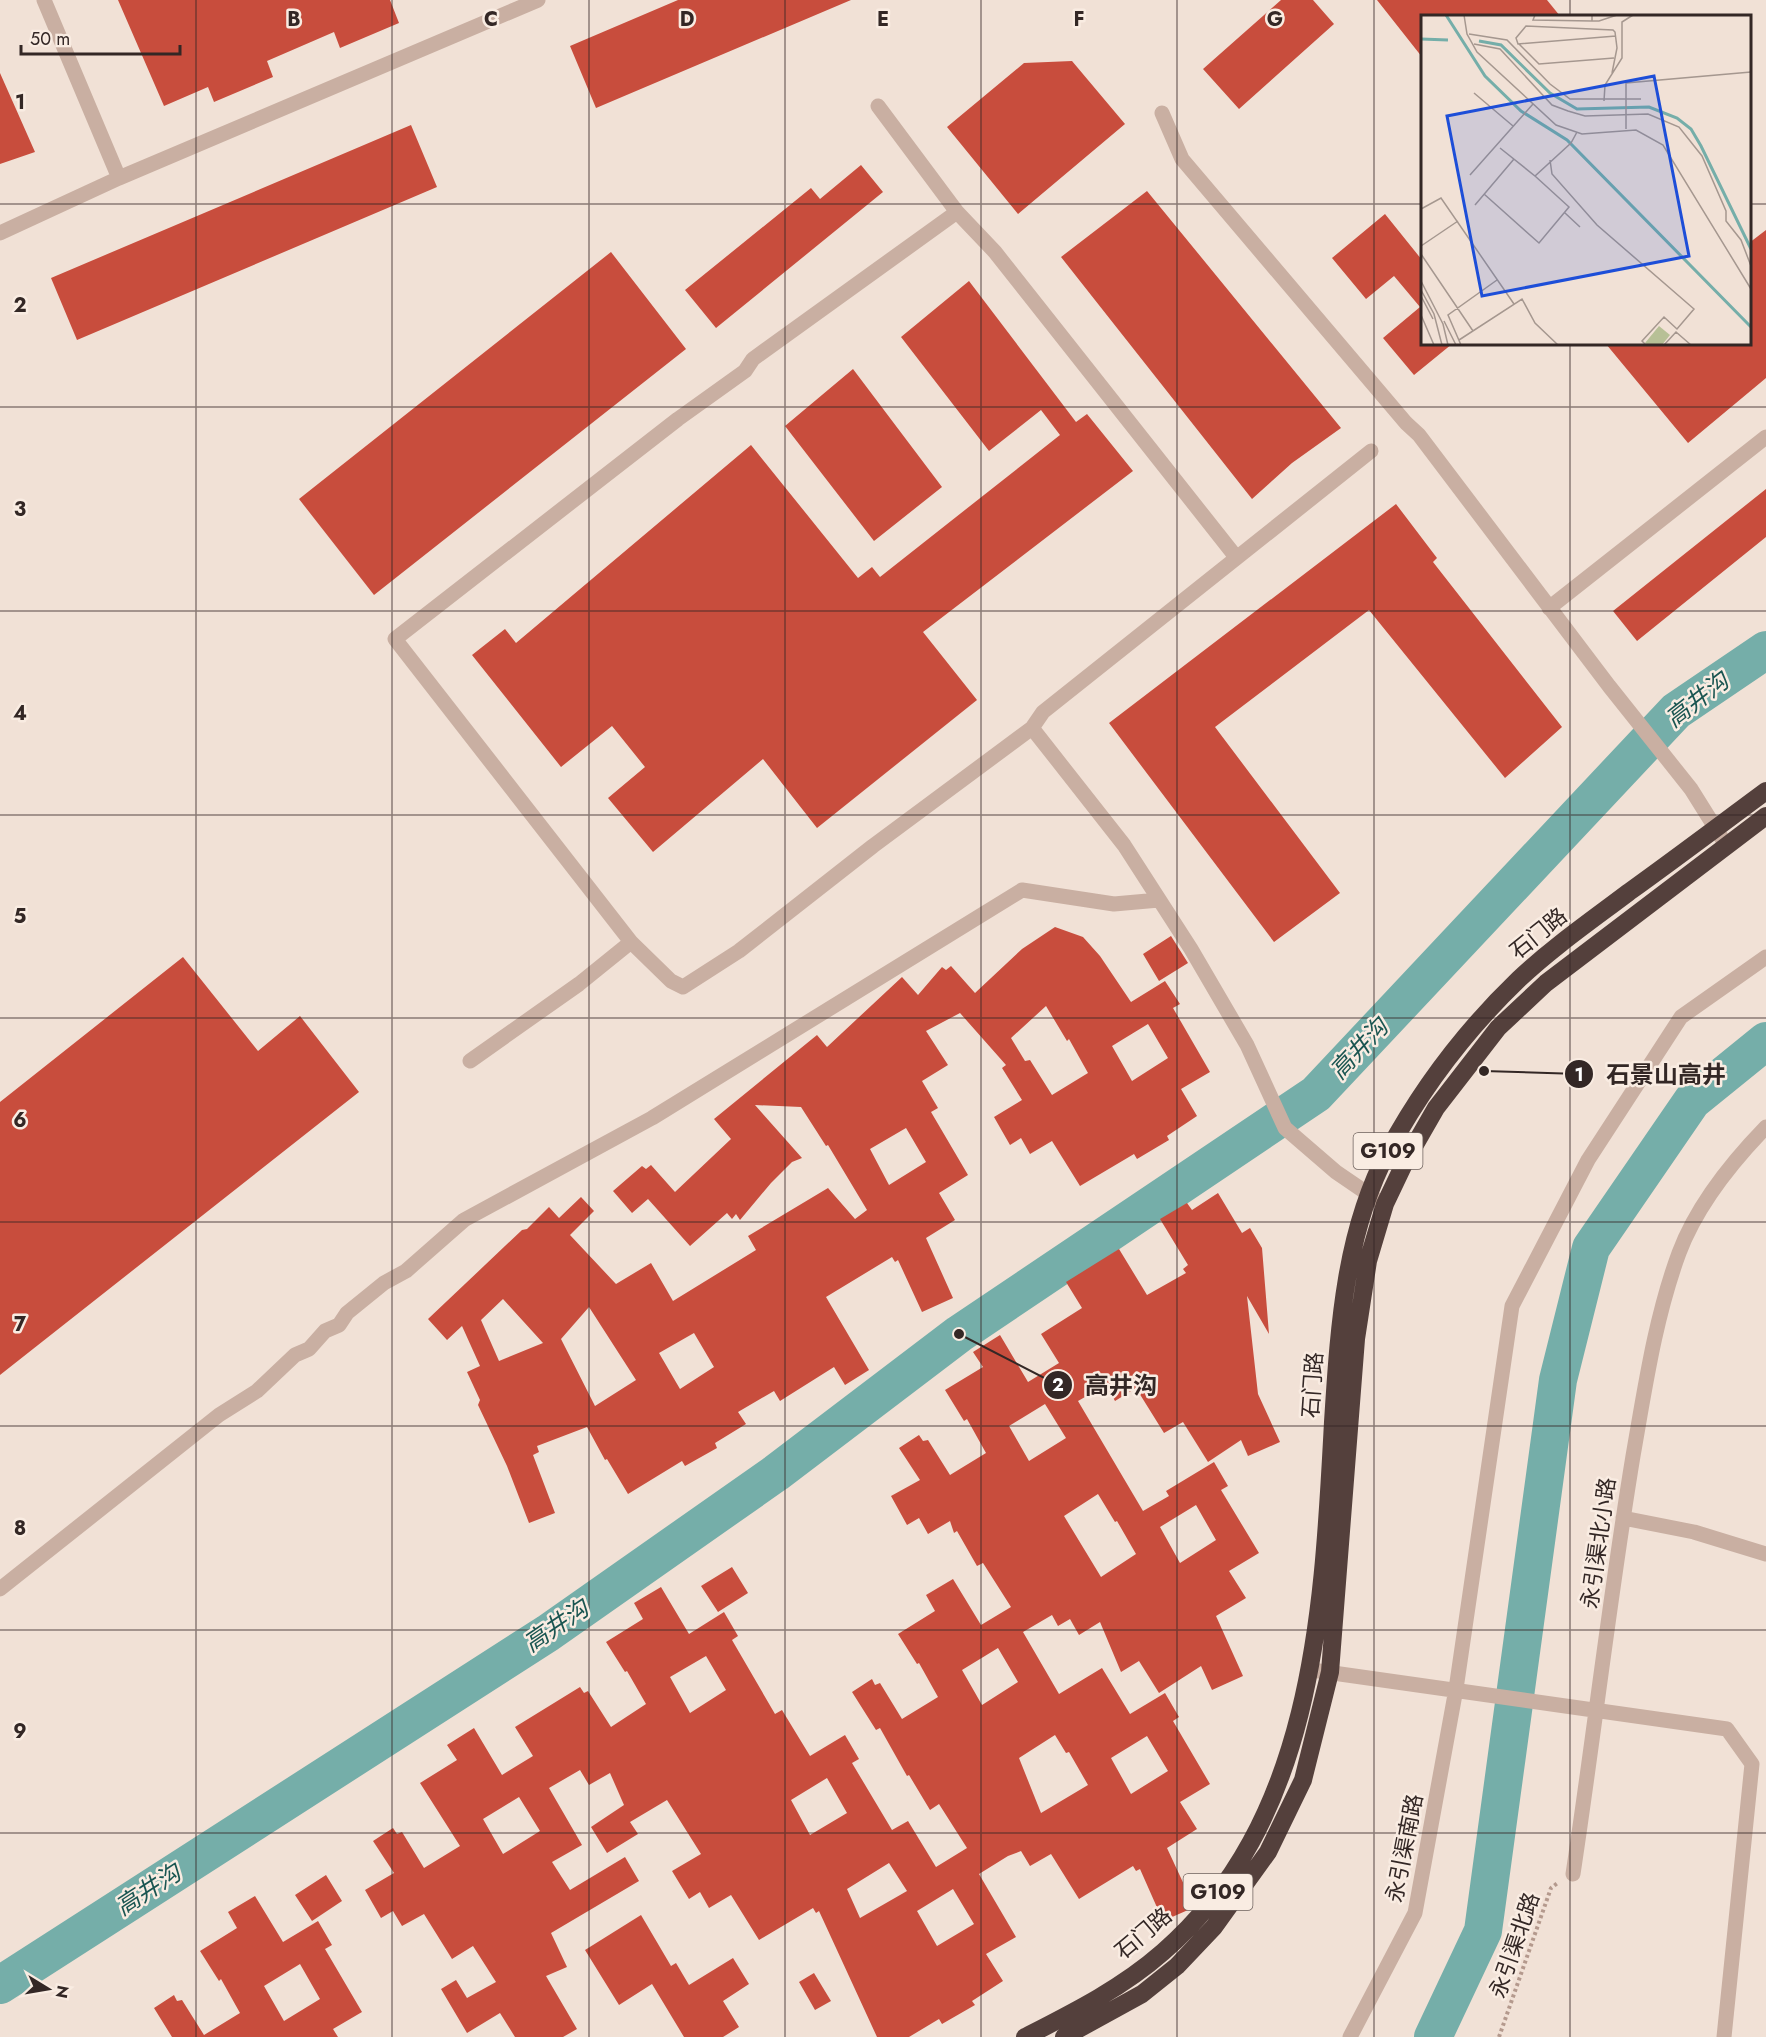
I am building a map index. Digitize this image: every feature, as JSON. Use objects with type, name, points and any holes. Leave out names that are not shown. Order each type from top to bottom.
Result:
[{"type":"highway","name":"石门路","points":[[1025,2037],[1098,2000],[1163,1952],[1208,1906],[1248,1848],[1286,1767],[1311,1670],[1331,1469],[1343,1304],[1352,1248],[1368,1196],[1388,1151],[1446,1061],[1481,1018],[1521,977],[1560,945],[1766,791]]},
{"type":"highway","name":"石门路","points":[[1064,2037],[1116,2010],[1168,1973],[1214,1927],[1268,1852],[1303,1780],[1330,1672],[1356,1339],[1368,1261],[1385,1204],[1405,1162],[1436,1108],[1498,1028],[1546,983],[1726,844],[1766,816]]},
{"type":"street","points":[[44,0],[119,178]]},
{"type":"street","points":[[0,233],[119,178],[538,0]]},
{"type":"street","points":[[878,106],[957,212],[995,252],[1236,557]]},
{"type":"street","points":[[1162,113],[1182,159],[1406,423],[1419,435],[1608,686],[1684,780],[1726,844]]},
{"type":"street","points":[[957,212],[753,359],[745,371],[678,419],[395,639],[631,942],[671,981],[683,987],[689,986],[1032,728],[1043,712],[1371,451]]},
{"type":"street","points":[[1549,608],[1766,437]]},
{"type":"street","points":[[1032,728],[1124,845],[1159,900],[1246,1045],[1285,1128],[1317,1157],[1368,1196],[1385,1204]]},
{"type":"street","points":[[0,1589],[219,1415],[257,1391],[295,1355],[309,1349],[324,1331],[339,1325],[347,1313],[384,1283],[406,1271],[465,1220],[652,1118],[1022,890],[1114,904],[1159,900]]},
{"type":"street","points":[[470,1060],[579,984],[631,942]]},
{"type":"street","name":"永引渠南路","points":[[1350,2037],[1415,1913],[1456,1689],[1512,1306],[1588,1160],[1681,1017],[1766,957]]},
{"type":"street","name":"永引渠北小路","points":[[1573,1874],[1598,1710],[1623,1518],[1651,1351],[1680,1251],[1707,1200],[1737,1158],[1766,1127]]},
{"type":"street","points":[[1623,1518],[1704,1534],[1766,1554]]},
{"type":"street","points":[[1311,1670],[1727,1729],[1752,1764],[1724,2037]]},
{"type":"path","name":"永引渠北路","points":[[1499,2037],[1551,1888],[1573,1874]]},
{"type":"building","points":[[118,0],[390,0],[399,23],[340,48],[334,32],[267,61],[273,77],[214,102],[208,87],[164,106]]},
{"type":"building","points":[[678,0],[851,0],[596,108],[570,46]]},
{"type":"building","points":[[1281,0],[1313,0],[1334,24],[1239,109],[1203,69]]},
{"type":"building","points":[[1377,0],[1547,0],[1559,15],[1421,15],[1421,56]]},
{"type":"building","points":[[1072,61],[1125,124],[1018,214],[947,127],[1024,63]]},
{"type":"building","points":[[0,73],[35,152],[0,164]]},
{"type":"building","points":[[411,125],[437,187],[77,340],[51,278]]},
{"type":"building","points":[[861,165],[883,192],[716,328],[685,290],[811,188],[820,199]]},
{"type":"building","points":[[1147,191],[1341,428],[1292,463],[1252,499],[1061,257]]},
{"type":"building","points":[[1385,214],[1421,259],[1421,345],[1451,345],[1414,375],[1383,338],[1420,307],[1394,276],[1366,299],[1332,258]]},
{"type":"building","points":[[1766,230],[1766,378],[1688,443],[1607,345],[1751,345],[1751,241]]},
{"type":"building","points":[[611,252],[686,349],[374,595],[299,499]]},
{"type":"building","points":[[969,281],[1076,422],[1087,414],[1133,471],[923,632],[977,700],[817,828],[763,759],[653,852],[608,798],[645,767],[612,726],[561,767],[472,655],[505,629],[516,643],[751,445],[858,578],[872,567],[880,577],[1060,435],[1041,410],[989,451],[901,337]]},
{"type":"building","points":[[853,369],[942,487],[874,541],[785,426]]},
{"type":"building","points":[[1766,489],[1766,537],[1637,641],[1613,611]]},
{"type":"building","points":[[1396,504],[1437,558],[1433,562],[1562,727],[1505,778],[1369,610],[1215,727],[1340,893],[1274,942],[1109,723]]},
{"type":"building","points":[[1055,927],[1083,937],[1100,956],[1131,1002],[1165,981],[1180,1004],[1173,1008],[1210,1072],[1181,1089],[1197,1116],[1167,1136],[1169,1140],[1137,1159],[1134,1154],[1080,1186],[1052,1141],[1030,1154],[1021,1138],[1010,1145],[994,1117],[1022,1100],[1002,1068],[1006,1065],[960,1013],[926,1031],[948,1065],[922,1081],[938,1108],[931,1112],[968,1175],[939,1193],[955,1220],[926,1238],[953,1298],[922,1312],[898,1260],[895,1262],[892,1257],[826,1297],[869,1370],[845,1385],[834,1367],[780,1401],[774,1391],[738,1412],[746,1424],[715,1443],[717,1448],[685,1466],[682,1461],[628,1494],[607,1459],[605,1460],[587,1427],[537,1446],[539,1452],[533,1455],[555,1513],[529,1523],[507,1466],[478,1405],[480,1400],[467,1372],[480,1366],[462,1326],[447,1340],[428,1319],[549,1207],[559,1218],[581,1197],[594,1211],[570,1235],[616,1284],[651,1263],[673,1301],[756,1250],[748,1236],[828,1188],[855,1219],[867,1210],[828,1145],[826,1146],[801,1107],[755,1105],[802,1158],[792,1162],[771,1183],[740,1220],[736,1214],[732,1219],[727,1213],[690,1246],[648,1199],[632,1213],[613,1191],[642,1166],[646,1169],[651,1165],[675,1192],[731,1139],[714,1119],[817,1035],[827,1047],[902,977],[918,995],[942,967],[946,970],[951,966],[975,993],[1022,949]],"holes":[[[1046,1006],[1067,1041],[1069,1039],[1088,1073],[1052,1095],[1030,1060],[1025,1061],[1011,1038]],[[1148,1024],[1168,1058],[1132,1081],[1112,1046]],[[906,1128],[926,1162],[889,1185],[870,1149]],[[503,1299],[543,1343],[499,1361],[481,1320]],[[589,1307],[636,1380],[595,1406],[561,1339]],[[694,1333],[714,1367],[680,1389],[659,1353]]]},
{"type":"building","points":[[1171,936],[1188,963],[1159,981],[1143,954]]},
{"type":"building","points":[[183,957],[258,1051],[300,1016],[359,1092],[0,1375],[0,1102]]},
{"type":"building","points":[[1218,1193],[1242,1233],[1250,1228],[1262,1248],[1269,1334],[1247,1296],[1258,1394],[1280,1442],[1248,1456],[1241,1440],[1208,1462],[1183,1422],[1164,1433],[1136,1388],[1115,1401],[1106,1385],[1078,1401],[1143,1511],[1169,1496],[1166,1491],[1214,1462],[1228,1486],[1221,1490],[1259,1553],[1229,1571],[1246,1598],[1216,1616],[1243,1676],[1212,1690],[1201,1666],[1159,1693],[1139,1661],[1121,1672],[1100,1622],[1079,1635],[1070,1619],[1058,1626],[1052,1615],[1023,1632],[1059,1694],[1102,1668],[1130,1714],[1165,1693],[1179,1717],[1173,1721],[1210,1784],[1180,1802],[1197,1829],[1167,1848],[1193,1904],[1188,1910],[1163,1921],[1140,1869],[1136,1871],[1133,1866],[1079,1899],[1051,1854],[1030,1866],[1021,1851],[1008,1856],[979,1874],[1016,1937],[986,1954],[1003,1981],[972,2001],[975,2005],[942,2024],[939,2019],[909,2037],[877,2037],[819,1911],[816,1913],[813,1908],[759,1940],[731,1895],[709,1908],[700,1892],[689,1899],[672,1871],[701,1854],[667,1800],[630,1822],[638,1834],[607,1853],[591,1827],[624,1805],[610,1773],[589,1785],[580,1770],[549,1788],[582,1845],[552,1862],[570,1890],[625,1857],[639,1881],[551,1933],[567,1967],[546,1976],[577,2029],[563,2037],[515,2037],[500,2013],[467,2033],[441,1989],[456,1980],[467,1998],[496,1982],[473,1946],[452,1959],[424,1914],[402,1926],[393,1911],[381,1918],[365,1890],[394,1873],[373,1841],[393,1828],[397,1834],[402,1832],[424,1868],[460,1846],[420,1783],[457,1760],[447,1745],[474,1728],[502,1775],[533,1756],[515,1727],[580,1687],[584,1693],[588,1691],[611,1727],[646,1704],[627,1671],[625,1672],[606,1642],[643,1619],[634,1603],[661,1587],[689,1634],[724,1612],[738,1636],[732,1640],[775,1714],[782,1710],[810,1756],[845,1735],[859,1759],[852,1763],[892,1830],[908,1821],[936,1867],[967,1848],[939,1804],[930,1810],[909,1775],[907,1776],[880,1728],[876,1730],[852,1692],[872,1679],[875,1685],[880,1683],[902,1719],[938,1697],[919,1663],[917,1664],[898,1634],[935,1611],[926,1595],[953,1579],[981,1625],[1011,1607],[983,1563],[977,1566],[957,1531],[954,1533],[950,1521],[928,1534],[919,1518],[907,1525],[891,1496],[920,1480],[899,1448],[919,1435],[923,1441],[928,1440],[950,1475],[986,1453],[967,1419],[964,1421],[945,1390],[983,1367],[973,1352],[1000,1335],[1028,1382],[1059,1363],[1041,1334],[1082,1308],[1066,1282],[1119,1249],[1147,1295],[1186,1273],[1183,1269],[1188,1265],[1160,1219],[1187,1203],[1192,1210]],"holes":[[[1045,1404],[1066,1438],[1029,1461],[1009,1426]],[[1098,1494],[1136,1554],[1101,1577],[1064,1516]],[[1196,1505],[1216,1540],[1180,1563],[1160,1527]],[[998,1648],[1018,1682],[982,1705],[962,1670]],[[706,1656],[726,1690],[690,1713],[670,1677]],[[1055,1735],[1066,1753],[1069,1752],[1088,1785],[1041,1813],[1019,1758]],[[1147,1736],[1168,1771],[1131,1794],[1111,1758]],[[827,1778],[847,1813],[810,1835],[791,1800]],[[519,1797],[540,1831],[503,1854],[483,1819]],[[889,1863],[907,1891],[860,1918],[847,1889]],[[953,1889],[974,1924],[937,1946],[917,1911]]]},
{"type":"building","points":[[732,1567],[748,1593],[718,1612],[701,1586]]},
{"type":"building","points":[[326,1875],[342,1901],[312,1921],[295,1895]]},
{"type":"building","points":[[255,1896],[283,1942],[318,1921],[332,1945],[325,1949],[362,2012],[333,2029],[338,2037],[172,2037],[154,2008],[174,1995],[177,2001],[182,2000],[204,2035],[240,2013],[221,1979],[219,1981],[200,1951],[237,1928],[228,1912]],"holes":[[[300,1964],[320,1999],[284,2021],[264,1986]]]},
{"type":"building","points":[[641,1915],[671,1966],[676,1963],[689,1985],[733,1958],[749,1984],[723,2001],[739,2027],[723,2037],[684,2037],[652,1984],[619,2005],[585,1950]]},
{"type":"building","points":[[814,1973],[831,2001],[815,2010],[799,1982]]},
{"type":"waterway","name":"高井沟","points":[[0,1985],[548,1633],[776,1473],[959,1334],[1316,1094],[1676,711],[1766,650]]},
{"type":"waterway","points":[[1433,2037],[1483,1931],[1558,1380],[1591,1248],[1692,1101],[1766,1041]]},
{"type":"place","name":"石景山高井","points":[[1484,1071]]},
{"type":"place","name":"高井沟","points":[[959,1334]]}]
